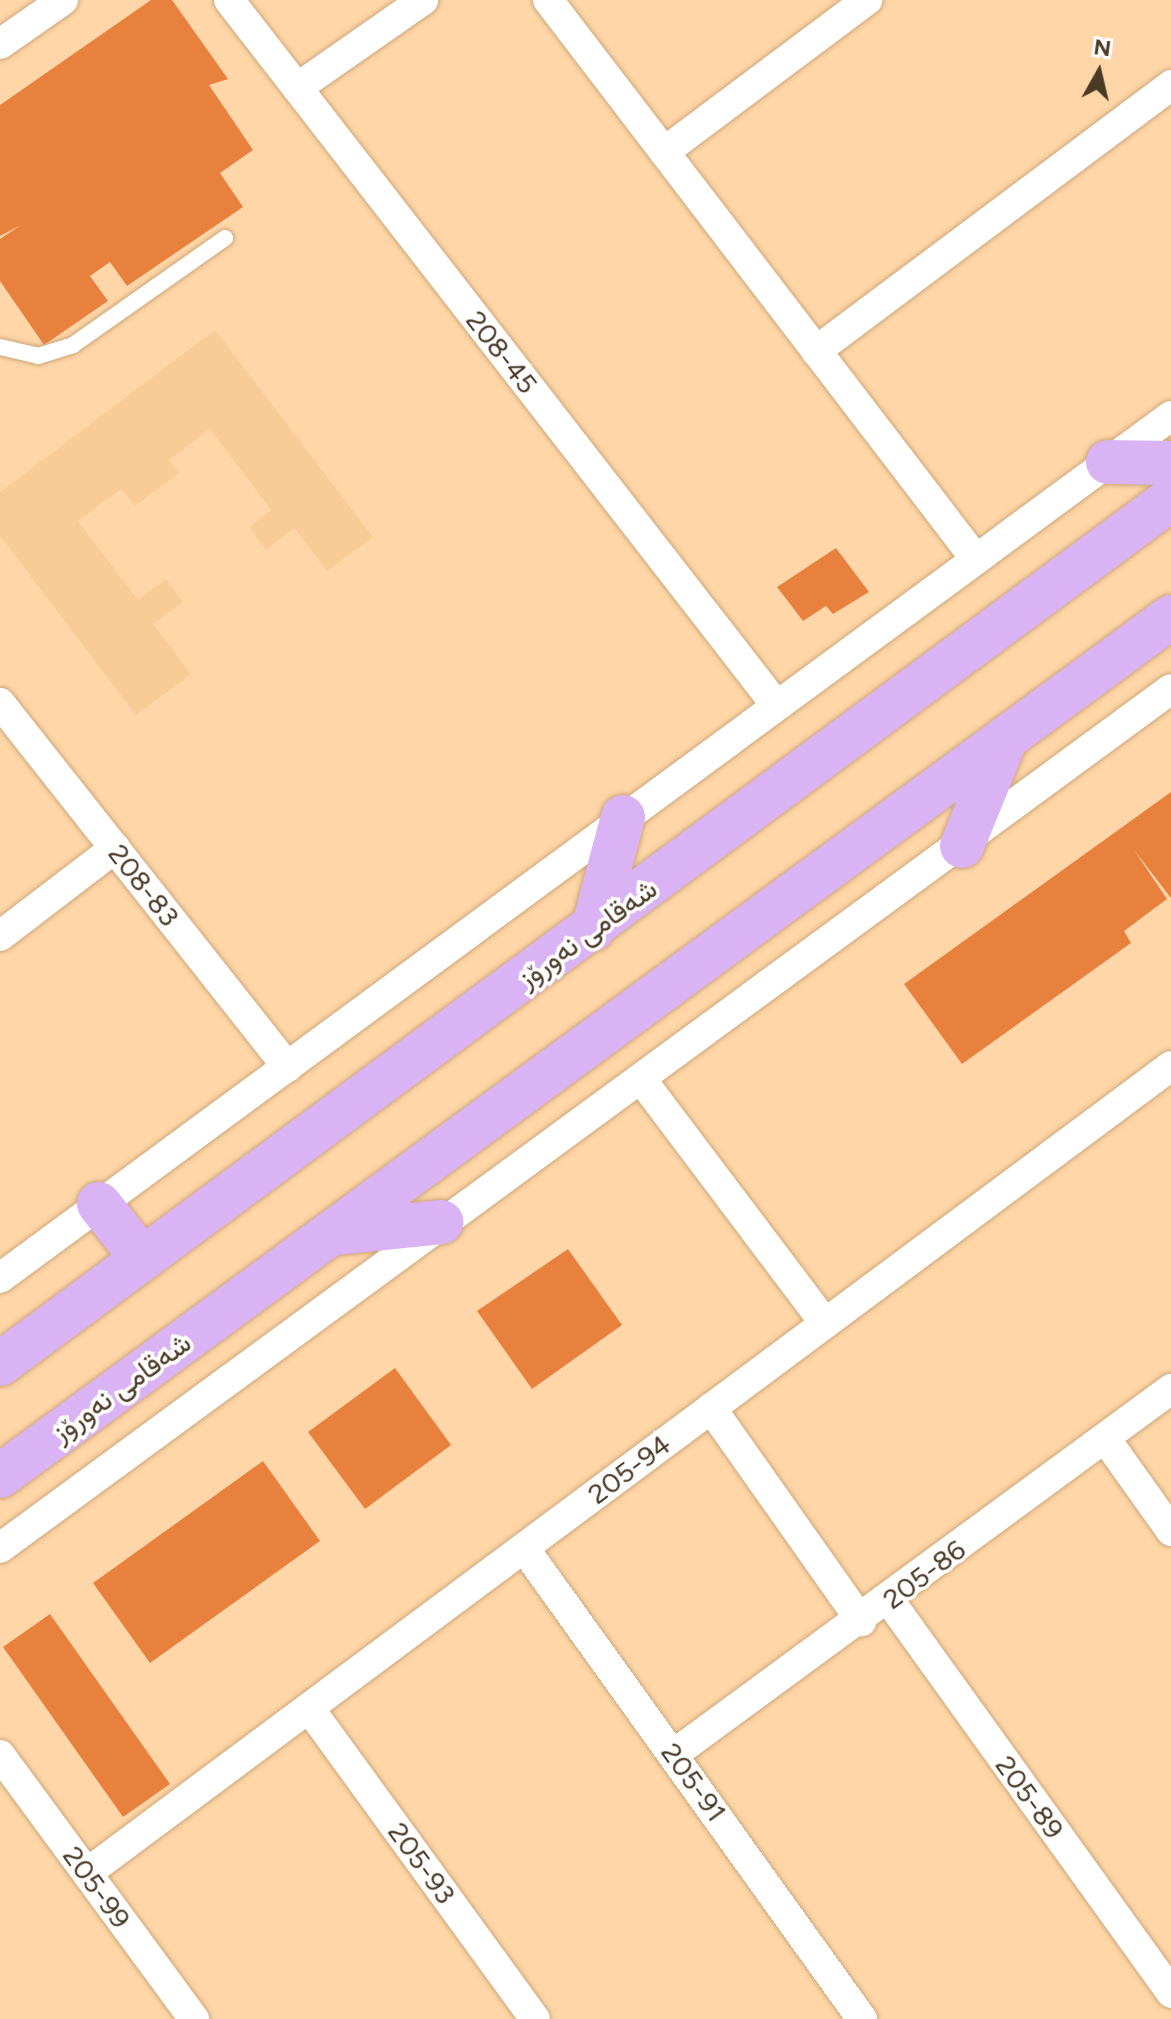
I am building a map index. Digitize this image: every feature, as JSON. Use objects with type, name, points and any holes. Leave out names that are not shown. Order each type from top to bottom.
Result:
[{"type":"main road","points":[[1108,462],[1171,463]]},
{"type":"main road","name":"شەقامی نەورۆز","points":[[0,1364],[593,929],[1171,499]]},
{"type":"main road","name":"شەقامی نەورۆز","points":[[0,1476],[1171,617]]},
{"type":"main road","points":[[962,846],[1006,738]]},
{"type":"main road","points":[[593,929],[623,817]]},
{"type":"main road","points":[[99,1204],[142,1258]]},
{"type":"main road","points":[[333,1233],[441,1222]]},
{"type":"street","points":[[0,44],[63,0]]},
{"type":"street","name":"208-45","points":[[229,0],[776,705]]},
{"type":"street","points":[[297,88],[423,0]]},
{"type":"street","points":[[548,0],[975,558]]},
{"type":"street","points":[[664,152],[867,0]]},
{"type":"street","points":[[816,351],[1171,85]]},
{"type":"street","points":[[0,1278],[1171,416]]},
{"type":"street","points":[[0,1548],[441,1222],[962,846],[1171,689]]},
{"type":"street","name":"208-83","points":[[0,703],[287,1067]]},
{"type":"street","points":[[0,936],[115,848]]},
{"type":"street","name":"205-94","points":[[87,1873],[1170,1068]]},
{"type":"street","points":[[641,1079],[825,1323]]},
{"type":"street","name":"205-86","points":[[674,1754],[861,1621],[1171,1389]]},
{"type":"street","points":[[711,1408],[861,1621]]},
{"type":"street","points":[[1105,1438],[1171,1531]]},
{"type":"street","name":"205-91","points":[[524,1548],[862,2019]]},
{"type":"street","name":"205-89","points":[[889,1600],[1171,1993]]},
{"type":"street","name":"205-93","points":[[309,1708],[535,2019]]},
{"type":"street","name":"205-99","points":[[0,1755],[194,2019]]},
{"type":"lane","points":[[0,347],[38,356],[73,345],[225,238]]},
{"type":"shaded area","points":[[215,330],[373,537],[327,571],[294,528],[266,550],[249,527],[271,510],[210,429],[169,460],[179,473],[135,506],[121,489],[78,521],[138,600],[166,579],[183,602],[153,624],[191,674],[136,715],[0,536],[0,492]]},
{"type":"building","points":[[151,0],[172,0],[228,79],[209,85],[253,150],[220,173],[243,207],[127,286],[110,262],[90,276],[108,301],[44,345],[0,281],[0,239],[21,225],[0,236],[0,105]]},
{"type":"building","points":[[836,548],[869,592],[833,614],[826,606],[803,621],[777,587]]},
{"type":"building","points":[[1171,792],[1171,898],[1134,850],[1167,899],[1124,931],[1131,943],[962,1064],[904,984]]},
{"type":"building","points":[[568,1249],[622,1325],[532,1389],[477,1311]]},
{"type":"building","points":[[395,1368],[451,1445],[365,1509],[308,1432]]},
{"type":"building","points":[[263,1461],[320,1541],[150,1663],[93,1583]]},
{"type":"building","points":[[50,1614],[170,1784],[123,1817],[3,1647]]}]
